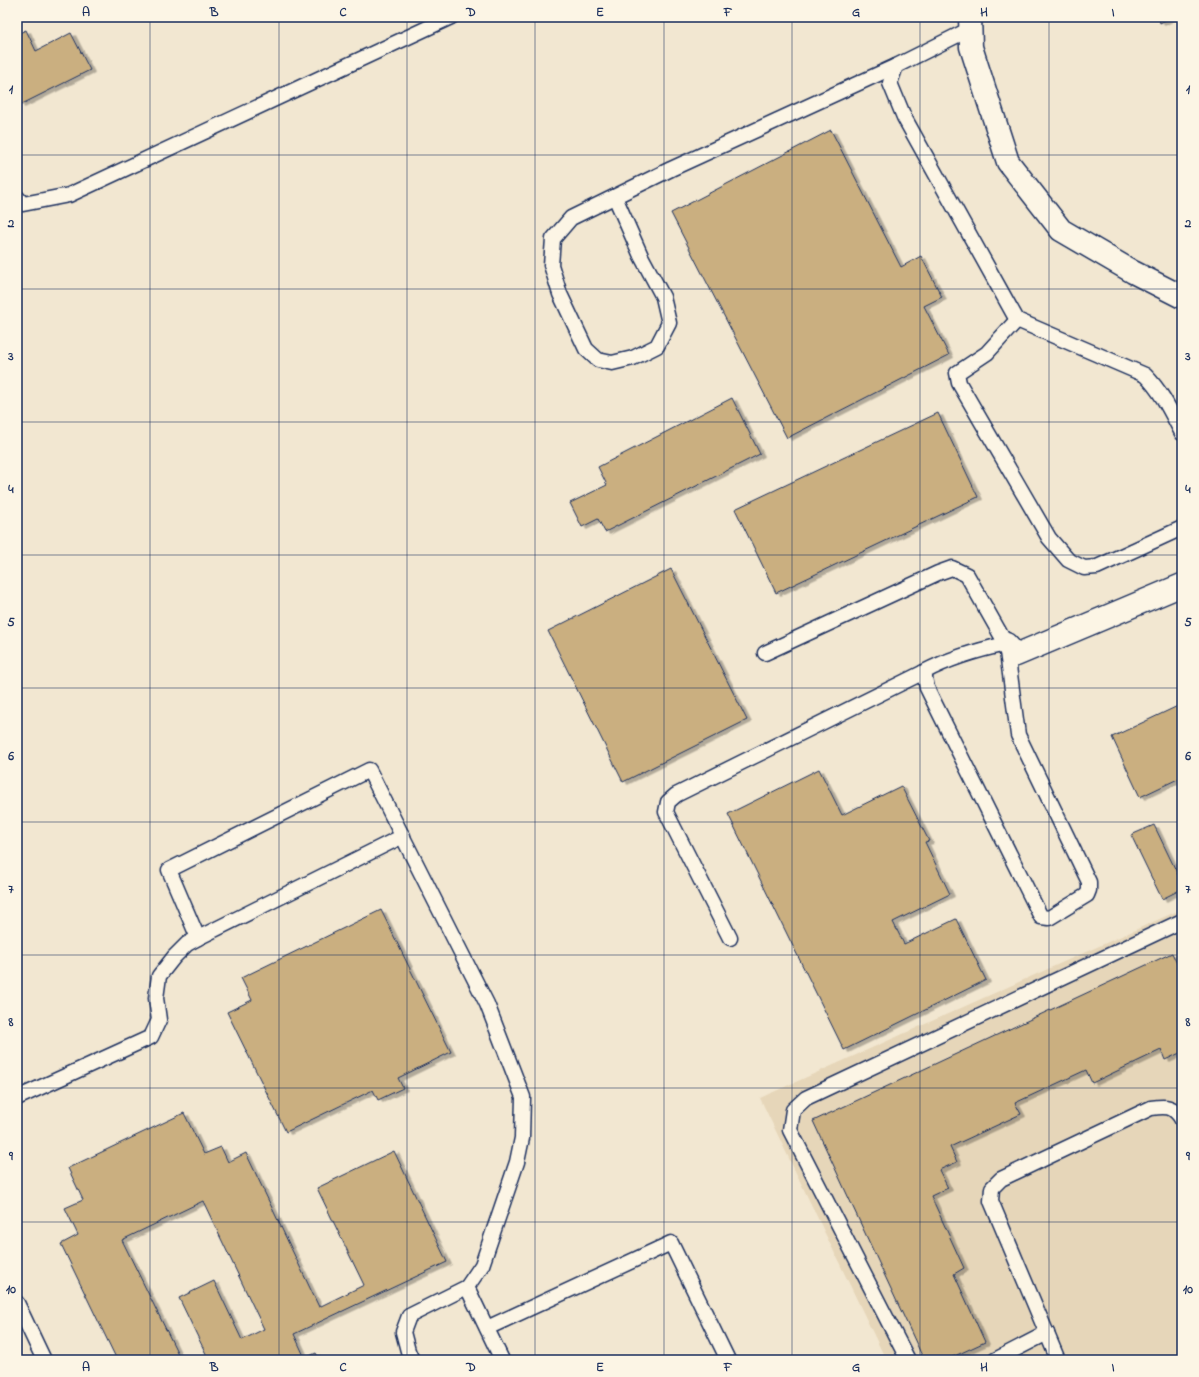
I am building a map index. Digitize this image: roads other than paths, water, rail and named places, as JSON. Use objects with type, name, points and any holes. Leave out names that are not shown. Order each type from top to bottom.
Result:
[{"type":"street","points":[[970,23],[971,47],[1008,162],[1061,230],[1133,272],[1182,297]]},
{"type":"street","points":[[1006,644],[1016,655],[1182,585]]},
{"type":"lane","points":[[17,197],[23,204],[69,195],[451,17]]},
{"type":"lane","points":[[614,197],[641,256],[663,298],[669,323],[657,346],[633,358],[612,363],[598,360],[586,349],[560,294],[551,265],[553,239],[571,218],[671,169],[896,66],[970,23]]},
{"type":"lane","points":[[896,66],[890,83],[904,117],[1017,320],[1145,375],[1155,385],[1164,398],[1182,433]]},
{"type":"lane","points":[[1017,320],[987,353],[957,373],[959,383],[1049,538],[1068,560],[1084,568],[1097,567],[1182,528]]},
{"type":"lane","points":[[765,653],[938,573],[952,568],[967,575],[1006,644],[1018,735],[1089,882],[1089,890],[1087,895],[1049,918],[1041,917],[927,688],[924,672]]},
{"type":"lane","points":[[730,938],[666,812],[668,802],[676,794],[941,663],[978,650],[1006,644]]},
{"type":"lane","points":[[198,938],[169,870],[368,770],[403,836],[487,1004],[523,1097],[522,1138],[517,1162],[482,1265],[467,1287],[410,1316],[403,1332],[412,1360]]},
{"type":"lane","points":[[17,1098],[151,1037],[159,1020],[156,998],[159,976],[186,944],[403,836]]},
{"type":"lane","points":[[908,1360],[790,1130],[793,1110],[806,1098],[1182,921]]},
{"type":"lane","points":[[1058,1360],[991,1201],[992,1188],[1001,1179],[1151,1108],[1163,1106],[1171,1107],[1180,1115],[1182,1120]]},
{"type":"lane","points":[[487,1328],[671,1243],[728,1360]]},
{"type":"lane","points":[[467,1287],[502,1360]]},
{"type":"lane","points":[[17,1303],[44,1360]]},
{"type":"lane","points":[[995,1360],[1046,1333]]}]
